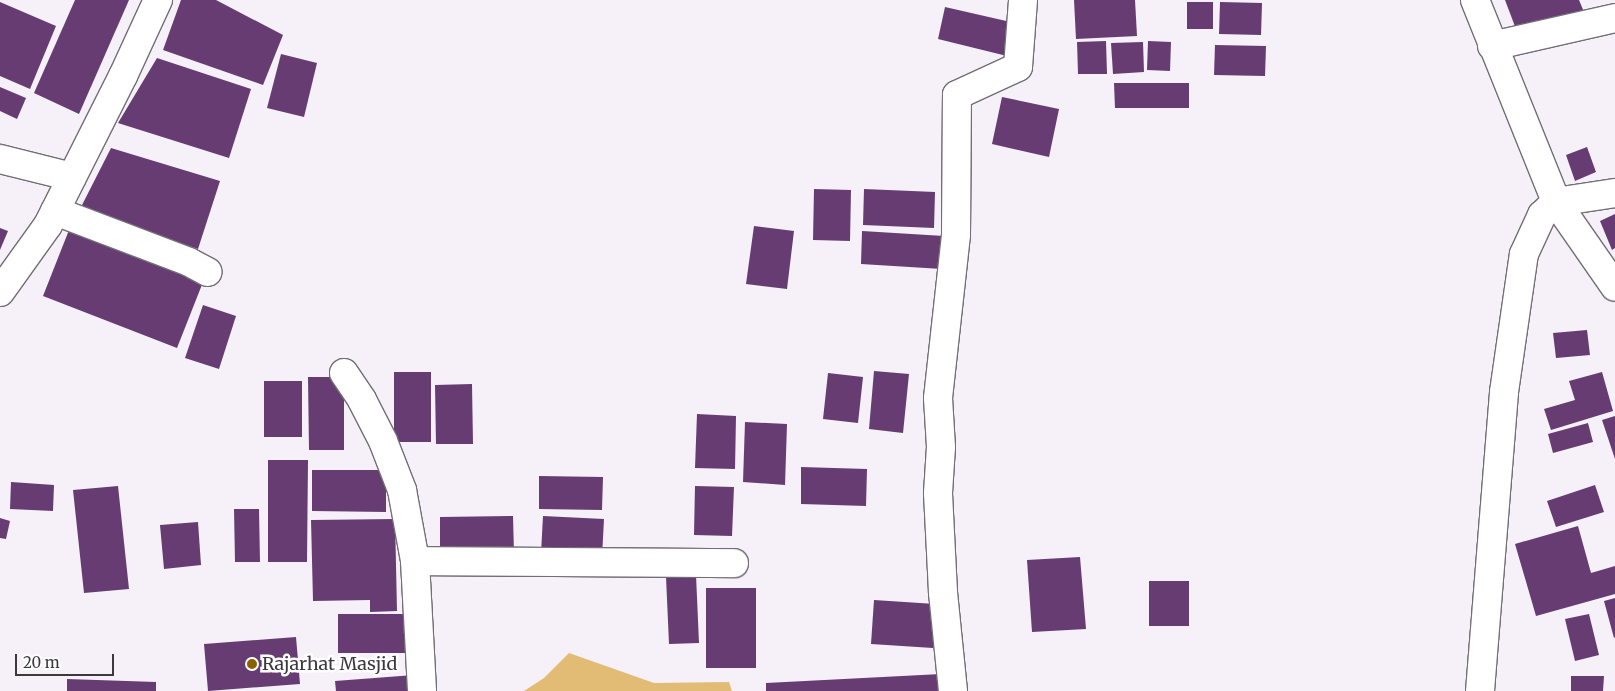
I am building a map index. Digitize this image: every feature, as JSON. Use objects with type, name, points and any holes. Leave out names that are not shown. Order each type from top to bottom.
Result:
[{"type":"street","points":[[0,292],[45,230],[124,76],[158,0]]},
{"type":"street","points":[[953,691],[942,592],[938,493],[941,446],[938,398],[956,235],[956,95],[1018,66],[1023,0]]},
{"type":"street","points":[[1475,0],[1556,202],[1615,287]]},
{"type":"street","points":[[1492,46],[1615,18]]},
{"type":"street","points":[[0,159],[72,177]]},
{"type":"street","points":[[1480,691],[1504,392],[1524,254],[1534,228],[1542,215],[1556,202],[1615,193]]},
{"type":"street","points":[[55,211],[189,262],[208,272]]},
{"type":"street","points":[[344,373],[362,400],[383,441],[402,490],[415,561],[422,691]]},
{"type":"street","points":[[415,561],[734,563]]},
{"type":"shaded area","points":[[569,653],[654,683],[729,682],[732,691],[524,691],[544,678]]},
{"type":"building","points":[[75,0],[129,0],[79,114],[34,93]]},
{"type":"building","points":[[181,0],[216,0],[283,35],[263,85],[163,50]]},
{"type":"building","points":[[1074,0],[1135,0],[1137,36],[1076,39]]},
{"type":"building","points":[[1505,0],[1579,0],[1584,12],[1519,37]]},
{"type":"building","points":[[0,2],[56,26],[30,89],[0,76]]},
{"type":"building","points":[[1187,2],[1213,2],[1213,29],[1187,29]]},
{"type":"building","points":[[1220,2],[1262,3],[1261,35],[1219,34]]},
{"type":"building","points":[[945,7],[1015,23],[1007,56],[938,39]]},
{"type":"building","points":[[1106,41],[1107,74],[1078,74],[1077,42]]},
{"type":"building","points":[[1148,41],[1171,42],[1170,71],[1147,70]]},
{"type":"building","points":[[1143,42],[1144,72],[1113,74],[1111,43]]},
{"type":"building","points":[[1215,45],[1266,46],[1265,76],[1214,75]]},
{"type":"building","points":[[281,54],[317,63],[304,117],[267,108]]},
{"type":"building","points":[[157,58],[251,89],[229,158],[118,123]]},
{"type":"building","points":[[1114,83],[1189,83],[1189,108],[1115,108]]},
{"type":"building","points":[[0,87],[26,98],[17,119],[0,111]]},
{"type":"building","points":[[1002,97],[1059,109],[1049,157],[992,144]]},
{"type":"building","points":[[1587,147],[1596,172],[1575,181],[1566,155]]},
{"type":"building","points":[[111,148],[220,181],[198,249],[80,209]]},
{"type":"building","points":[[814,189],[851,190],[850,241],[813,240]]},
{"type":"building","points":[[864,189],[935,192],[934,228],[863,225]]},
{"type":"building","points":[[1615,214],[1615,248],[1612,250],[1600,221]]},
{"type":"building","points":[[71,225],[205,277],[177,348],[43,296]]},
{"type":"building","points":[[754,226],[794,231],[787,289],[746,284]]},
{"type":"building","points":[[0,228],[8,231],[0,250]]},
{"type":"building","points":[[862,231],[944,236],[942,269],[861,264]]},
{"type":"building","points":[[203,305],[236,316],[219,369],[185,358]]},
{"type":"building","points":[[1587,330],[1590,355],[1556,358],[1553,333]]},
{"type":"building","points":[[874,371],[909,374],[903,433],[869,429]]},
{"type":"building","points":[[394,372],[431,372],[431,442],[394,442]]},
{"type":"building","points":[[1602,372],[1613,411],[1551,430],[1544,409],[1575,400],[1569,381]]},
{"type":"building","points":[[828,373],[863,377],[858,423],[823,419]]},
{"type":"building","points":[[308,377],[344,377],[344,450],[309,450]]},
{"type":"building","points":[[264,381],[302,381],[302,437],[264,437]]},
{"type":"building","points":[[472,384],[473,444],[436,444],[435,385]]},
{"type":"building","points":[[697,414],[736,416],[735,469],[695,468]]},
{"type":"building","points":[[1615,416],[1615,459],[1602,420]]},
{"type":"building","points":[[745,422],[787,424],[785,485],[743,482]]},
{"type":"building","points":[[1588,423],[1593,442],[1553,453],[1548,434]]},
{"type":"building","points":[[268,460],[308,460],[307,562],[268,562]]},
{"type":"building","points":[[801,467],[867,469],[866,506],[801,504]]},
{"type":"building","points":[[312,470],[386,470],[386,512],[312,511]]},
{"type":"building","points":[[539,476],[603,477],[602,510],[539,509]]},
{"type":"building","points":[[11,482],[54,485],[53,511],[10,509]]},
{"type":"building","points":[[1595,485],[1604,512],[1556,527],[1547,501]]},
{"type":"building","points":[[118,486],[129,589],[84,593],[73,490]]},
{"type":"building","points":[[695,486],[734,487],[732,536],[694,535]]},
{"type":"building","points":[[234,509],[259,509],[260,562],[235,562]]},
{"type":"building","points":[[513,516],[514,554],[440,555],[440,517]]},
{"type":"building","points":[[543,516],[604,519],[602,557],[541,553]]},
{"type":"building","points":[[0,518],[10,521],[6,539],[0,538]]},
{"type":"building","points":[[395,519],[397,611],[370,612],[370,600],[313,601],[311,520]]},
{"type":"building","points":[[198,522],[201,565],[164,569],[160,525]]},
{"type":"building","points":[[1578,526],[1591,573],[1615,566],[1615,594],[1536,616],[1515,544]]},
{"type":"building","points":[[1080,557],[1086,629],[1032,632],[1027,560]]},
{"type":"building","points":[[696,575],[699,643],[669,644],[666,577]]},
{"type":"building","points":[[1149,581],[1189,581],[1189,626],[1149,626]]},
{"type":"building","points":[[706,588],[756,588],[756,668],[706,668]]},
{"type":"building","points":[[1615,598],[1615,637],[1614,638],[1604,601]]},
{"type":"building","points":[[874,600],[935,604],[933,648],[871,644]]},
{"type":"building","points":[[338,614],[410,614],[409,653],[338,653]]},
{"type":"building","points":[[1589,614],[1599,655],[1575,661],[1565,619]]},
{"type":"building","name":"Rajarhat Masjid","points":[[296,637],[300,684],[208,691],[204,644]]},
{"type":"building","points":[[941,674],[942,691],[766,691],[766,683]]},
{"type":"building","points":[[414,675],[415,691],[336,691],[335,681]]},
{"type":"building","points":[[1571,676],[1604,676],[1603,691],[1571,691]]},
{"type":"building","points":[[67,679],[156,682],[156,691],[67,691]]},
{"type":"place","name":"Rajarhat Masjid","points":[[252,664]]}]
